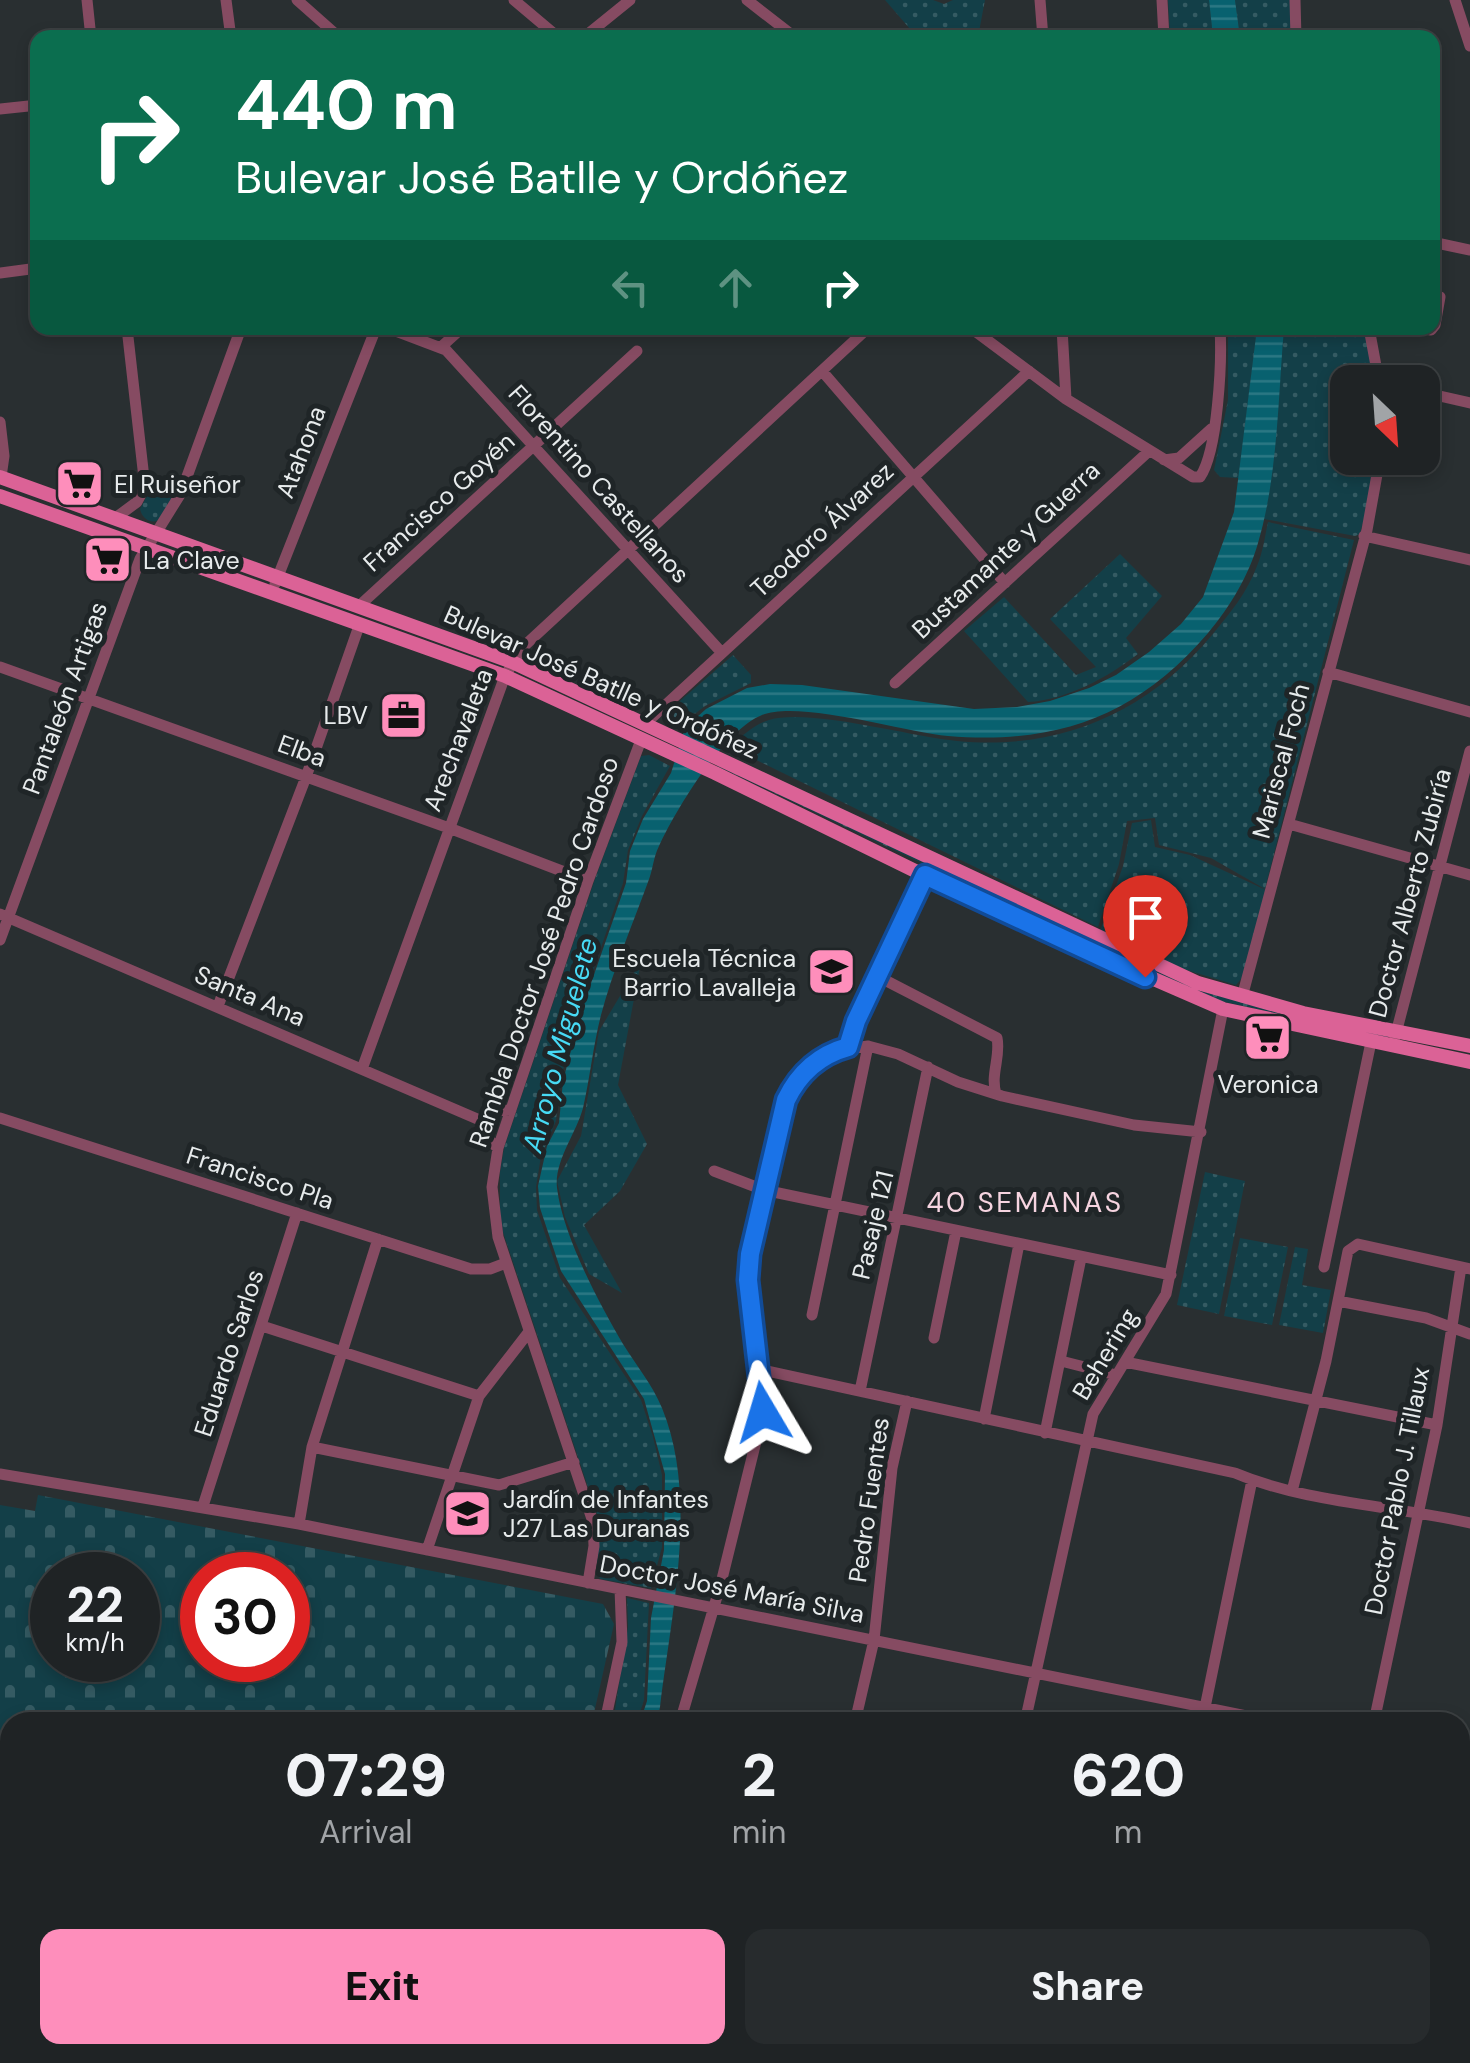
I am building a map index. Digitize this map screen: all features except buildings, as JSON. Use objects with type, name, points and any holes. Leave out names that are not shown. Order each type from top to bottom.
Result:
[{"type":"main road","name":"Bulevar José Batlle y Ordóñez","points":[[1,477],[359,606],[646,723],[925,875],[1223,1009],[1371,1042],[1395,1039],[1470,1046]]},
{"type":"main road","name":"Bulevar José Batlle y Ordóñez","points":[[0,496],[359,626],[509,669],[641,740],[720,766],[1146,961],[1242,997],[1470,1062]]},
{"type":"street","points":[[87,0],[90,30]]},
{"type":"street","points":[[226,0],[230,30]]},
{"type":"street","points":[[297,0],[331,30]]},
{"type":"street","points":[[514,0],[550,30]]},
{"type":"street","points":[[597,30],[630,0]]},
{"type":"street","points":[[747,0],[786,30]]},
{"type":"street","points":[[1040,0],[1042,30]]},
{"type":"street","points":[[1162,0],[1164,30]]},
{"type":"street","points":[[1295,0],[1296,30]]},
{"type":"street","points":[[1456,0],[1470,46]]},
{"type":"street","points":[[0,109],[30,106]]},
{"type":"street","points":[[1440,244],[1470,250]]},
{"type":"street","points":[[0,273],[30,269]]},
{"type":"street","points":[[114,518],[138,502],[145,487],[128,335]]},
{"type":"street","name":"Pantaleón Artigas","points":[[0,940],[4,915],[140,559],[186,480],[238,335]]},
{"type":"street","name":"Atahona","points":[[272,594],[373,335]]},
{"type":"street","points":[[407,335],[440,347],[454,335]]},
{"type":"street","name":"Arechavaleta","points":[[362,1068],[509,669],[522,648],[861,335]]},
{"type":"street","points":[[980,335],[1066,399],[1186,476],[1200,476],[1205,468],[1220,376],[1220,335]]},
{"type":"street","points":[[1062,335],[1066,399]]},
{"type":"street","points":[[1370,335],[1377,365]]},
{"type":"street","name":"Florentino Castellanos","points":[[440,347],[535,445],[722,653]]},
{"type":"street","name":"Francisco Goyén","points":[[359,606],[637,351]]},
{"type":"street","points":[[822,371],[1005,583]]},
{"type":"street","name":"Teodoro Álvarez","points":[[646,723],[1029,371]]},
{"type":"street","points":[[1440,396],[1470,403]]},
{"type":"street","points":[[0,422],[4,456],[1,477]]},
{"type":"street","points":[[1164,460],[1179,458],[1214,426]]},
{"type":"street","name":"Bustamante y Guerra","points":[[895,683],[1148,452]]},
{"type":"street","name":"Mariscal Foch","points":[[1242,997],[1378,475]]},
{"type":"street","points":[[1364,536],[1470,560]]},
{"type":"street","points":[[218,1006],[359,626]]},
{"type":"street","name":"Elba","points":[[0,667],[588,881]]},
{"type":"street","points":[[1328,672],[1470,712]]},
{"type":"street","name":"Rambla Doctor José Pedro Cardoso","points":[[588,1583],[595,1534],[506,1263],[492,1204],[498,1148],[588,881],[641,740]]},
{"type":"street","name":"Doctor Alberto Zubiría","points":[[1395,1039],[1470,751]]},
{"type":"street","points":[[1289,824],[1470,876]]},
{"type":"street","points":[[848,1047],[856,1021],[925,875]]},
{"type":"street","points":[[996,910],[1004,893]]},
{"type":"street","name":"Santa Ana","points":[[4,915],[482,1120]]},
{"type":"street","points":[[877,976],[998,1038],[993,1076],[996,1094]]},
{"type":"street","name":"Behering","points":[[1027,1712],[1093,1414],[1159,1308],[1170,1275],[1223,1009]]},
{"type":"street","name":"Doctor Alberto Zubiría","points":[[1324,1267],[1371,1042]]},
{"type":"street","points":[[812,1315],[868,1046]]},
{"type":"street","points":[[683,1712],[724,1571],[763,1412],[748,1280],[750,1254],[793,1084],[821,1058],[848,1047],[868,1046],[898,1054],[996,1094],[1134,1125],[1201,1132]]},
{"type":"street","name":"Pasaje 121","points":[[860,1392],[928,1068]]},
{"type":"street","points":[[978,1089],[993,1076]]},
{"type":"street","points":[[498,1148],[482,1134],[482,1120],[493,1111],[511,1110]]},
{"type":"street","name":"Francisco Pla","points":[[0,1118],[471,1269],[490,1269],[506,1263]]},
{"type":"street","points":[[714,1171],[764,1190],[1170,1275]]},
{"type":"street","name":"Eduardo Sarlos","points":[[204,1506],[297,1213]]},
{"type":"street","points":[[934,1338],[956,1231]]},
{"type":"street","points":[[299,1524],[312,1447],[378,1239]]},
{"type":"street","points":[[984,1419],[1018,1244]]},
{"type":"street","points":[[1292,1492],[1316,1401],[1345,1257],[1352,1246],[1466,1268]]},
{"type":"street","points":[[1046,1434],[1081,1258]]},
{"type":"street","name":"Doctor Pablo J. Tillaux","points":[[1376,1712],[1437,1425],[1450,1324],[1466,1268]]},
{"type":"street","points":[[1338,1300],[1450,1324],[1470,1334]]},
{"type":"street","points":[[262,1326],[479,1396]]},
{"type":"street","points":[[428,1550],[479,1396],[528,1332]]},
{"type":"street","points":[[1061,1361],[1116,1375]]},
{"type":"street","points":[[1125,1362],[1437,1425]]},
{"type":"street","points":[[758,1369],[1236,1473],[1292,1492],[1470,1523]]},
{"type":"street","name":"Pedro Fuentes","points":[[858,1712],[874,1640],[892,1468],[906,1402]]},
{"type":"street","points":[[312,1447],[500,1485],[574,1462]]},
{"type":"street","name":"Doctor José María Silva","points":[[0,1474],[299,1524],[1232,1712]]},
{"type":"street","points":[[1204,1712],[1252,1480]]},
{"type":"street","points":[[607,1712],[622,1642],[620,1589]]},
{"type":"green space","points":[[885,0],[933,0],[944,4],[953,0],[985,0],[979,30],[911,30]]},
{"type":"green space","points":[[1168,0],[1209,0],[1212,30],[1170,30]]},
{"type":"green space","points":[[1235,0],[1292,0],[1293,30],[1239,30]]},
{"type":"green space","points":[[1228,335],[1256,335],[1239,478],[1220,477],[1214,470],[1228,400]]},
{"type":"green space","points":[[1283,335],[1366,335],[1372,365],[1330,365],[1330,475],[1373,475],[1360,534],[1264,519]]},
{"type":"green space","points":[[152,486],[177,492],[157,521],[144,517],[140,509]]},
{"type":"green space","points":[[1268,522],[1354,540],[1265,889],[1211,858],[1159,845],[1155,818],[1127,821],[1119,864],[1098,927],[732,745],[759,724],[787,717],[995,743],[1031,740],[1098,721],[1159,686],[1212,635],[1253,576]]},
{"type":"green space","points":[[1120,554],[1162,596],[1126,638],[1138,654],[1086,686],[1028,702],[964,631],[1004,597],[1076,675],[1096,667],[1050,619]]},
{"type":"green space","points":[[733,655],[751,675],[751,683],[705,706],[682,724],[665,714]]},
{"type":"green space","points":[[649,755],[670,766],[628,850],[623,883],[560,1080],[556,1121],[541,1156],[536,1187],[537,1210],[560,1278],[641,1400],[653,1437],[662,1475],[662,1547],[651,1588],[600,1579],[599,1520],[500,1223],[504,1148],[595,879],[641,756]]},
{"type":"green space","points":[[718,763],[991,894],[991,896],[717,766]]},
{"type":"green space","points":[[1151,820],[1155,847],[1190,855],[1266,890],[1242,978],[1236,985],[1183,969],[1100,931],[1123,866],[1132,823]]},
{"type":"green space","points":[[1010,903],[1205,990],[1388,1039],[1221,1001],[1095,949],[1008,906]]},
{"type":"green space","points":[[641,961],[618,1085],[647,1144],[620,1191],[584,1225],[622,1293],[589,1274],[565,1217],[557,1181],[581,1136],[599,1031]]},
{"type":"green space","points":[[1205,1172],[1245,1181],[1219,1314],[1177,1305]]},
{"type":"green space","points":[[1240,1238],[1288,1247],[1272,1325],[1224,1316]]},
{"type":"green space","points":[[1295,1247],[1308,1249],[1302,1285],[1331,1290],[1323,1333],[1279,1325]]},
{"type":"green space","points":[[38,1495],[603,1604],[614,1624],[594,1712],[0,1712],[0,1505],[35,1511]]},
{"type":"green space","points":[[627,1598],[649,1603],[644,1700],[640,1712],[615,1712],[628,1627]]},
{"type":"shaded area","points":[[1209,0],[1235,0],[1239,30],[1212,30]]},
{"type":"shaded area","points":[[1256,335],[1283,335],[1270,491],[1254,555],[1238,590],[1216,623],[1181,662],[1153,685],[1092,719],[1059,729],[988,738],[948,736],[801,711],[762,715],[747,723],[717,753],[689,792],[659,846],[606,998],[583,1108],[557,1178],[566,1227],[583,1268],[662,1408],[679,1480],[679,1556],[660,1707],[659,1712],[643,1712],[651,1618],[664,1550],[665,1474],[644,1399],[561,1271],[540,1208],[538,1186],[547,1146],[559,1123],[563,1081],[581,1012],[626,883],[630,851],[643,819],[671,773],[685,728],[706,709],[747,688],[770,684],[974,709],[1050,701],[1089,688],[1116,675],[1181,624],[1203,597],[1234,512]]},
{"type":"place","name":"El Ruiseñor","points":[[79,484]]},
{"type":"place","name":"La Clave","points":[[108,560]]},
{"type":"place","name":"LBV","points":[[403,715]]},
{"type":"place","name":"Escuela Técnica Barrio Lavalleja","points":[[831,972]]},
{"type":"place","name":"Veronica","points":[[1268,1038]]},
{"type":"place","name":"Jardín de Infantes J27 Las Duranas","points":[[468,1513]]},
{"type":"district","name":"40 SEMANAS","points":[[1025,1202]]},
{"type":"route","points":[[763,1412],[748,1280],[758,1214],[786,1100],[793,1084],[809,1067],[833,1051],[848,1047],[856,1021],[925,875],[1145,977]]},
{"type":"water label","name":"Arroyo Miguelete","points":[[560,1045]]}]
